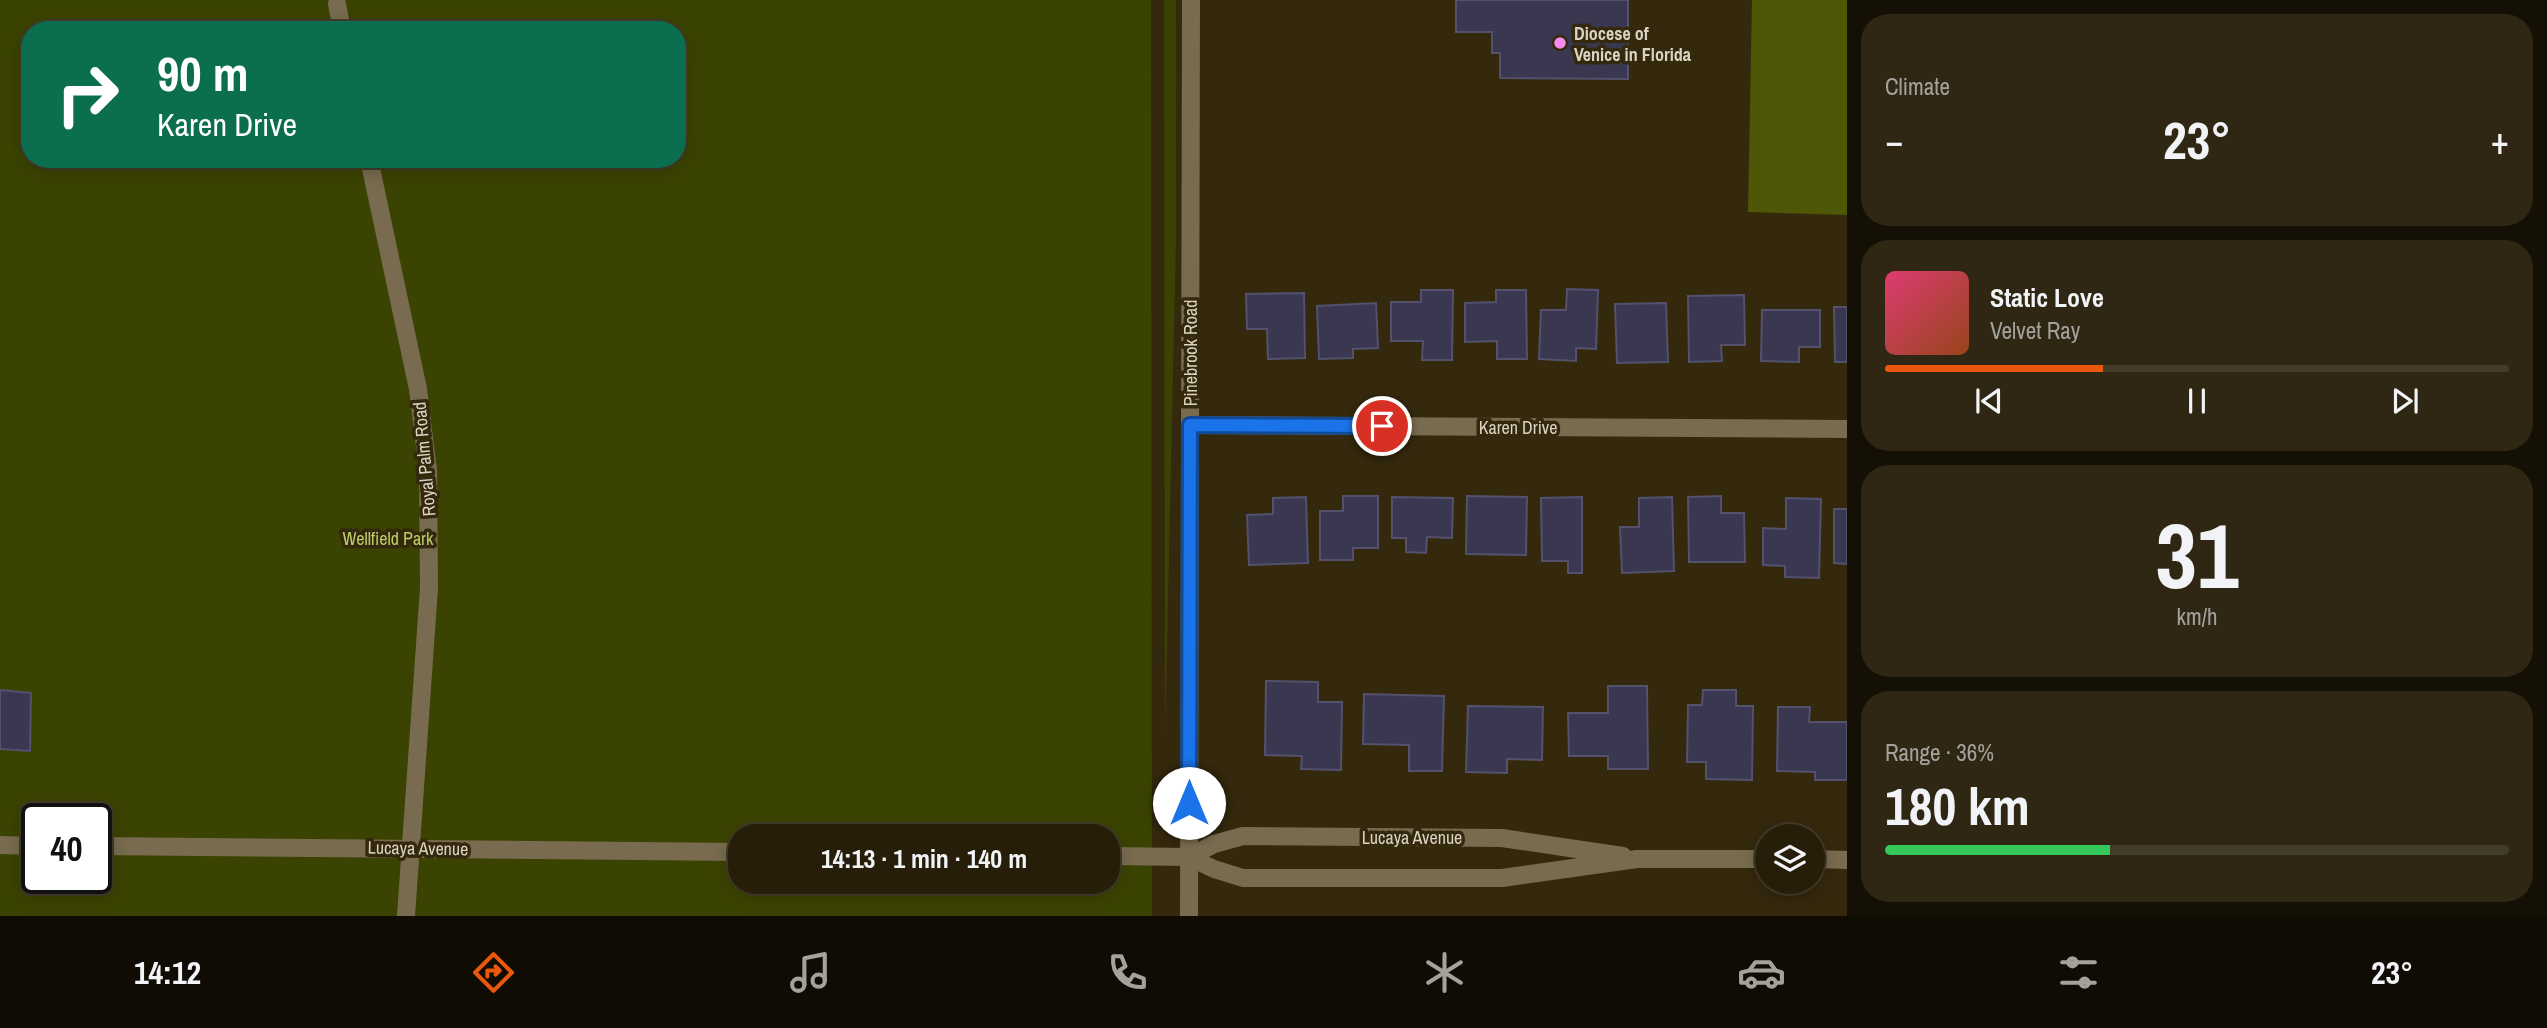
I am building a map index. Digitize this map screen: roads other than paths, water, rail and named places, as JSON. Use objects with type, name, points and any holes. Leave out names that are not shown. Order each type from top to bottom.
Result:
[{"type":"street","name":"Pinebrook Road","points":[[1189,916],[1191,0]]},
{"type":"street","points":[[337,4],[340,21]]},
{"type":"street","name":"Royal Palm Road","points":[[371,168],[418,389],[428,471],[429,588],[406,916]]},
{"type":"street","name":"Karen Drive","points":[[1190,425],[1847,429]]},
{"type":"street","name":"Lucaya Avenue","points":[[1189,857],[1214,844],[1243,836],[1256,836],[1502,838],[1637,859]]},
{"type":"street","points":[[0,845],[21,846]]},
{"type":"street","name":"Lucaya Avenue","points":[[112,846],[728,852]]},
{"type":"street","name":"Lucaya Avenue","points":[[1120,856],[1189,857],[1214,869],[1243,878],[1502,878],[1637,859],[1755,859]]},
{"type":"street","points":[[1825,859],[1847,860]]},
{"type":"place","name":"Diocese of Venice in Florida","points":[[1560,43]]},
{"type":"park label","name":"Wellfield Park","points":[[388,538]]}]
